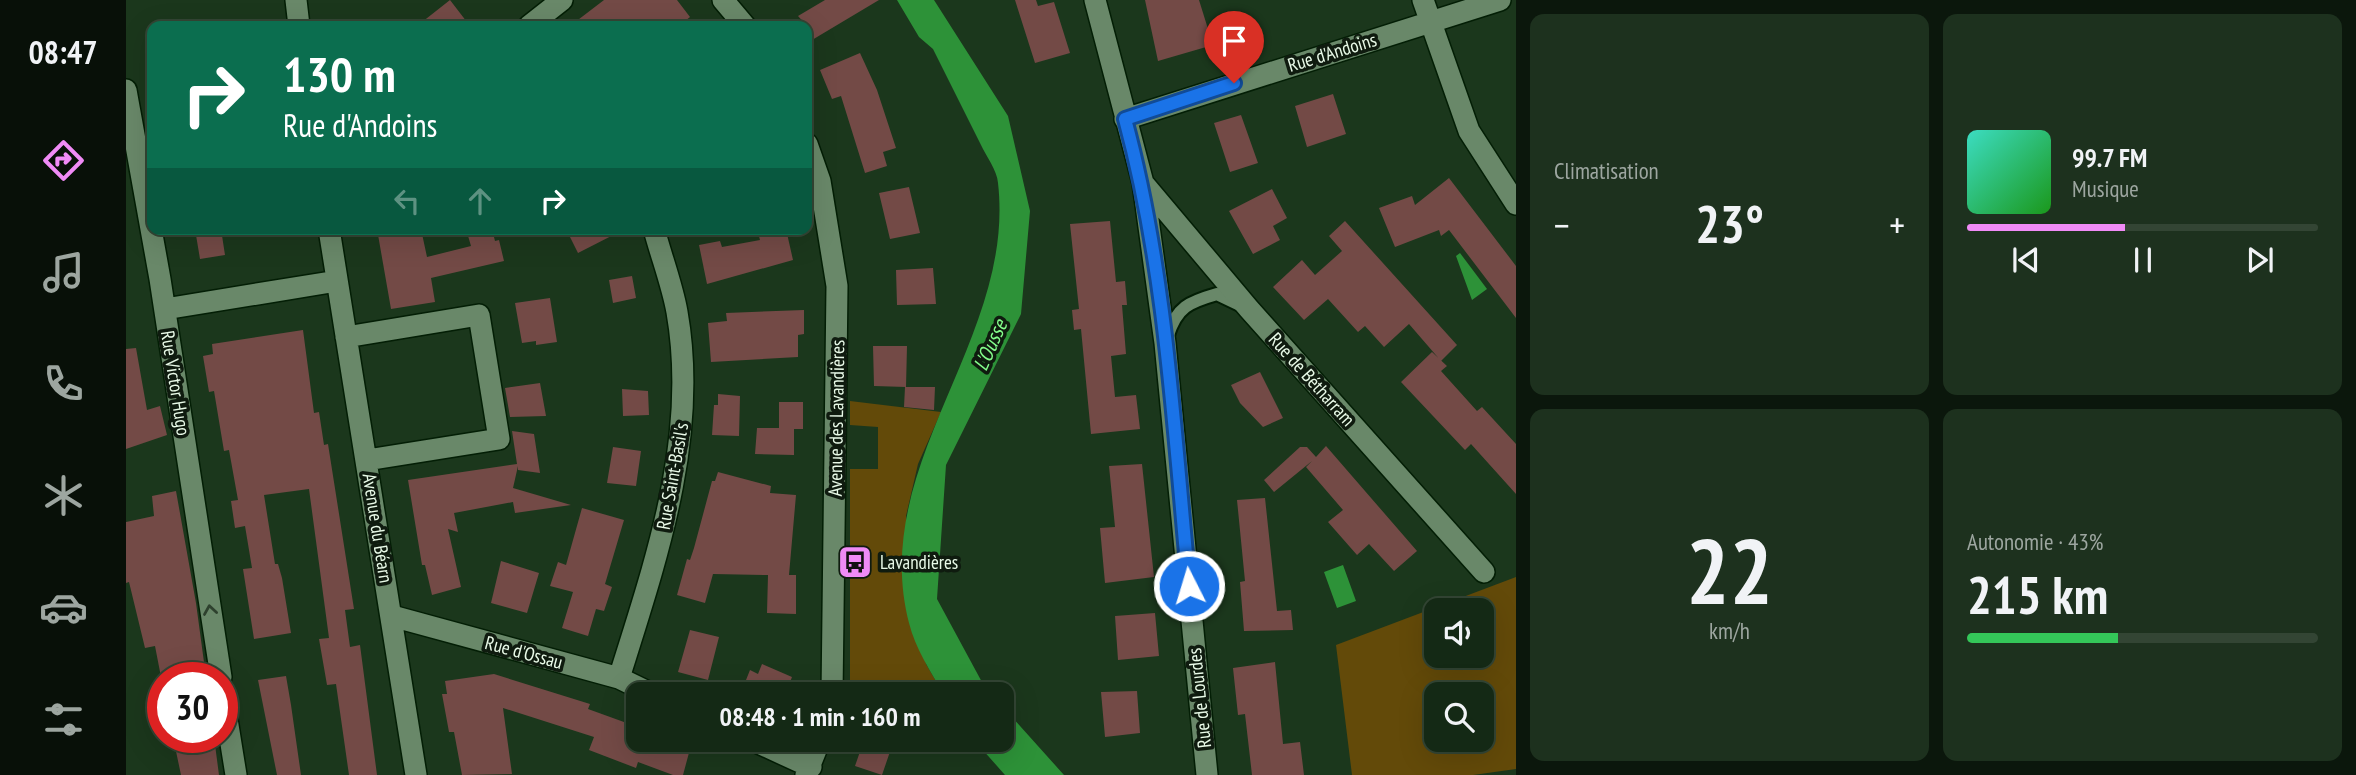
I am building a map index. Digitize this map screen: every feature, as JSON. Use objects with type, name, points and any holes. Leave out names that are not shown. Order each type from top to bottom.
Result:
[{"type":"street","points":[[296,0],[298,21]]},
{"type":"street","points":[[535,21],[562,0]]},
{"type":"street","points":[[723,0],[741,21]]},
{"type":"street","name":"Rue de Lourdes","points":[[1095,0],[1143,183],[1165,343],[1207,775]]},
{"type":"street","points":[[1423,0],[1469,131],[1516,204]]},
{"type":"street","name":"Rue d'Andoins","points":[[1125,119],[1500,0]]},
{"type":"street","name":"Rue Victor Hugo","points":[[126,90],[147,208]]},
{"type":"street","name":"Avenue des Lavandières","points":[[812,157],[821,181],[837,286],[832,682]]},
{"type":"street","name":"Rue de Bétharram","points":[[1143,183],[1250,309],[1484,572]]},
{"type":"street","name":"Rue Victor Hugo","points":[[152,235],[219,662]]},
{"type":"street","name":"Avenue du Béarn","points":[[330,235],[416,775]]},
{"type":"street","name":"Rue Saint-Basil's","points":[[619,678],[659,553],[684,422],[677,310],[655,235]]},
{"type":"street","points":[[165,309],[337,281]]},
{"type":"street","points":[[346,337],[479,315],[499,439],[367,460]]},
{"type":"street","name":"Rue d'Ossau","points":[[392,616],[627,682]]},
{"type":"street","points":[[774,752],[808,771],[815,752]]},
{"type":"street","points":[[232,753],[236,775]]},
{"type":"lane","points":[[1165,343],[1174,316],[1194,301],[1217,294],[1250,309]]},
{"type":"shaded area","points":[[850,401],[941,412],[918,464],[906,516],[926,664],[936,682],[850,682],[850,469],[878,469],[878,427],[850,425]]},
{"type":"shaded area","points":[[1516,577],[1516,769],[1473,775],[1352,775],[1336,645],[1424,612],[1424,668],[1494,668],[1494,598],[1460,598]]},
{"type":"water","name":"L'Ousse","points":[[897,0],[934,0],[1008,116],[1030,211],[1021,314],[946,465],[937,599],[982,682],[937,682],[915,642],[909,623],[902,565],[908,509],[924,455],[986,296],[998,240],[998,183],[994,168],[933,49],[919,37]]},
{"type":"water","points":[[1460,253],[1487,289],[1472,300],[1456,256]]},
{"type":"water","points":[[1343,565],[1356,601],[1337,608],[1324,572]]},
{"type":"water","points":[[1014,719],[1064,775],[1005,775],[985,752],[1014,752]]},
{"type":"building","points":[[450,0],[466,21],[423,21]]},
{"type":"building","points":[[604,0],[677,0],[690,17],[685,21],[577,21]]},
{"type":"building","points":[[825,0],[879,0],[812,40],[812,21],[802,21],[798,16]]},
{"type":"building","points":[[1015,0],[1036,0],[1038,6],[1054,2],[1070,53],[1035,63]]},
{"type":"building","points":[[1145,0],[1199,0],[1213,45],[1158,61]]},
{"type":"building","points":[[860,53],[877,90],[896,148],[883,152],[887,166],[865,173],[841,96],[832,99],[820,70]]},
{"type":"building","points":[[1333,94],[1346,134],[1307,147],[1295,106]]},
{"type":"building","points":[[1241,115],[1258,163],[1230,172],[1214,123]]},
{"type":"building","points":[[1449,178],[1516,266],[1516,318],[1449,230],[1441,236],[1439,230],[1395,247],[1379,208],[1412,196],[1415,205]]},
{"type":"building","points":[[909,187],[920,233],[890,239],[879,193]]},
{"type":"building","points":[[1272,189],[1287,218],[1273,226],[1280,240],[1253,254],[1229,211]]},
{"type":"building","points":[[1110,221],[1116,282],[1125,281],[1127,305],[1122,305],[1126,354],[1111,356],[1115,397],[1136,395],[1140,429],[1091,434],[1081,329],[1074,330],[1072,310],[1079,309],[1070,224]]},
{"type":"building","points":[[1345,221],[1457,345],[1441,361],[1409,324],[1384,347],[1365,326],[1358,332],[1328,299],[1304,320],[1273,287],[1302,260],[1315,275],[1342,251],[1329,236]]},
{"type":"building","points":[[196,235],[222,235],[225,255],[200,259]]},
{"type":"building","points":[[378,235],[422,235],[427,257],[471,246],[468,235],[494,235],[495,241],[499,240],[504,261],[431,278],[435,302],[391,309]]},
{"type":"building","points":[[569,235],[613,235],[578,253]]},
{"type":"building","points":[[759,235],[787,235],[793,260],[707,284],[699,245],[720,241],[722,247],[760,240]]},
{"type":"building","points":[[933,268],[936,304],[897,305],[896,270]]},
{"type":"building","points":[[632,276],[636,298],[613,303],[609,280]]},
{"type":"building","points":[[550,298],[557,342],[536,345],[536,341],[522,343],[515,303]]},
{"type":"building","points":[[804,310],[804,334],[798,335],[798,357],[711,362],[708,323],[727,321],[726,313]]},
{"type":"building","points":[[303,330],[314,413],[319,412],[324,445],[328,444],[354,609],[345,610],[350,647],[360,645],[377,775],[349,775],[336,684],[327,685],[319,639],[329,638],[309,489],[264,495],[275,564],[278,564],[282,578],[291,633],[254,639],[243,569],[252,568],[245,526],[235,528],[231,501],[238,500],[229,450],[224,451],[214,391],[209,392],[203,356],[213,354],[212,344]]},
{"type":"building","points":[[873,346],[907,346],[906,387],[874,386]]},
{"type":"building","points":[[136,348],[147,410],[160,406],[167,435],[126,449],[126,349]]},
{"type":"building","points":[[1432,352],[1447,366],[1441,371],[1477,411],[1482,407],[1516,444],[1516,494],[1471,444],[1465,450],[1401,382]]},
{"type":"building","points":[[1260,372],[1283,418],[1263,427],[1240,403],[1231,385]]},
{"type":"building","points":[[540,383],[546,416],[510,417],[505,388]]},
{"type":"building","points":[[905,387],[935,387],[934,410],[904,407]]},
{"type":"building","points":[[622,389],[648,391],[649,415],[623,416]]},
{"type":"building","points":[[718,394],[740,396],[739,436],[712,435],[714,405],[718,405]]},
{"type":"building","points":[[779,402],[803,402],[803,429],[794,429],[794,455],[755,454],[757,428],[779,428]]},
{"type":"building","points":[[512,431],[534,434],[540,473],[518,470],[518,466],[513,488],[571,505],[515,513],[513,502],[454,513],[458,532],[448,529],[461,587],[432,595],[425,565],[422,565],[408,480],[517,464]]},
{"type":"building","points":[[1326,446],[1417,551],[1394,571],[1369,544],[1357,555],[1328,522],[1343,510],[1306,467],[1312,461],[1274,492],[1264,480],[1300,447],[1307,447],[1316,457]]},
{"type":"building","points":[[613,447],[641,451],[636,486],[607,483]]},
{"type":"building","points":[[1142,464],[1154,577],[1105,583],[1100,528],[1115,527],[1109,466]]},
{"type":"building","points":[[718,472],[771,486],[770,493],[796,495],[789,575],[796,575],[796,614],[767,613],[768,575],[713,574],[705,603],[677,595],[687,559],[690,560],[694,548],[712,481],[715,481]]},
{"type":"building","points":[[176,491],[204,662],[158,662],[155,646],[145,648],[129,582],[126,583],[126,522],[154,516],[152,496]]},
{"type":"building","points":[[1265,498],[1277,611],[1291,610],[1293,630],[1244,631],[1240,582],[1245,581],[1237,500]]},
{"type":"building","points":[[582,508],[624,520],[605,584],[612,587],[604,611],[596,609],[588,636],[562,628],[573,592],[550,586],[558,562],[566,565]]},
{"type":"building","points":[[501,561],[539,573],[527,613],[491,603]]},
{"type":"building","points":[[1155,613],[1159,656],[1118,660],[1115,616]]},
{"type":"building","points":[[690,630],[719,637],[708,680],[678,672]]},
{"type":"building","points":[[1275,662],[1283,744],[1300,742],[1304,775],[1252,775],[1245,714],[1238,715],[1233,668]]},
{"type":"building","points":[[762,664],[792,677],[790,682],[745,682],[750,670],[758,674]]},
{"type":"building","points":[[494,674],[590,704],[588,709],[626,723],[626,752],[689,752],[683,775],[673,775],[638,762],[636,768],[589,750],[594,737],[503,708],[512,774],[462,775],[454,732],[449,732],[442,694],[447,694],[445,681]]},
{"type":"building","points":[[286,676],[301,775],[277,775],[258,680]]},
{"type":"building","points":[[1137,691],[1140,733],[1105,737],[1101,692]]},
{"type":"building","points":[[860,752],[890,752],[882,775],[855,766]]},
{"type":"building","points":[[176,753],[216,753],[219,775],[181,775]]},
{"type":"place","name":"Lavandières","points":[[855,562]]},
{"type":"route","points":[[1189,586],[1165,343],[1143,183],[1125,119],[1234,83]]}]
